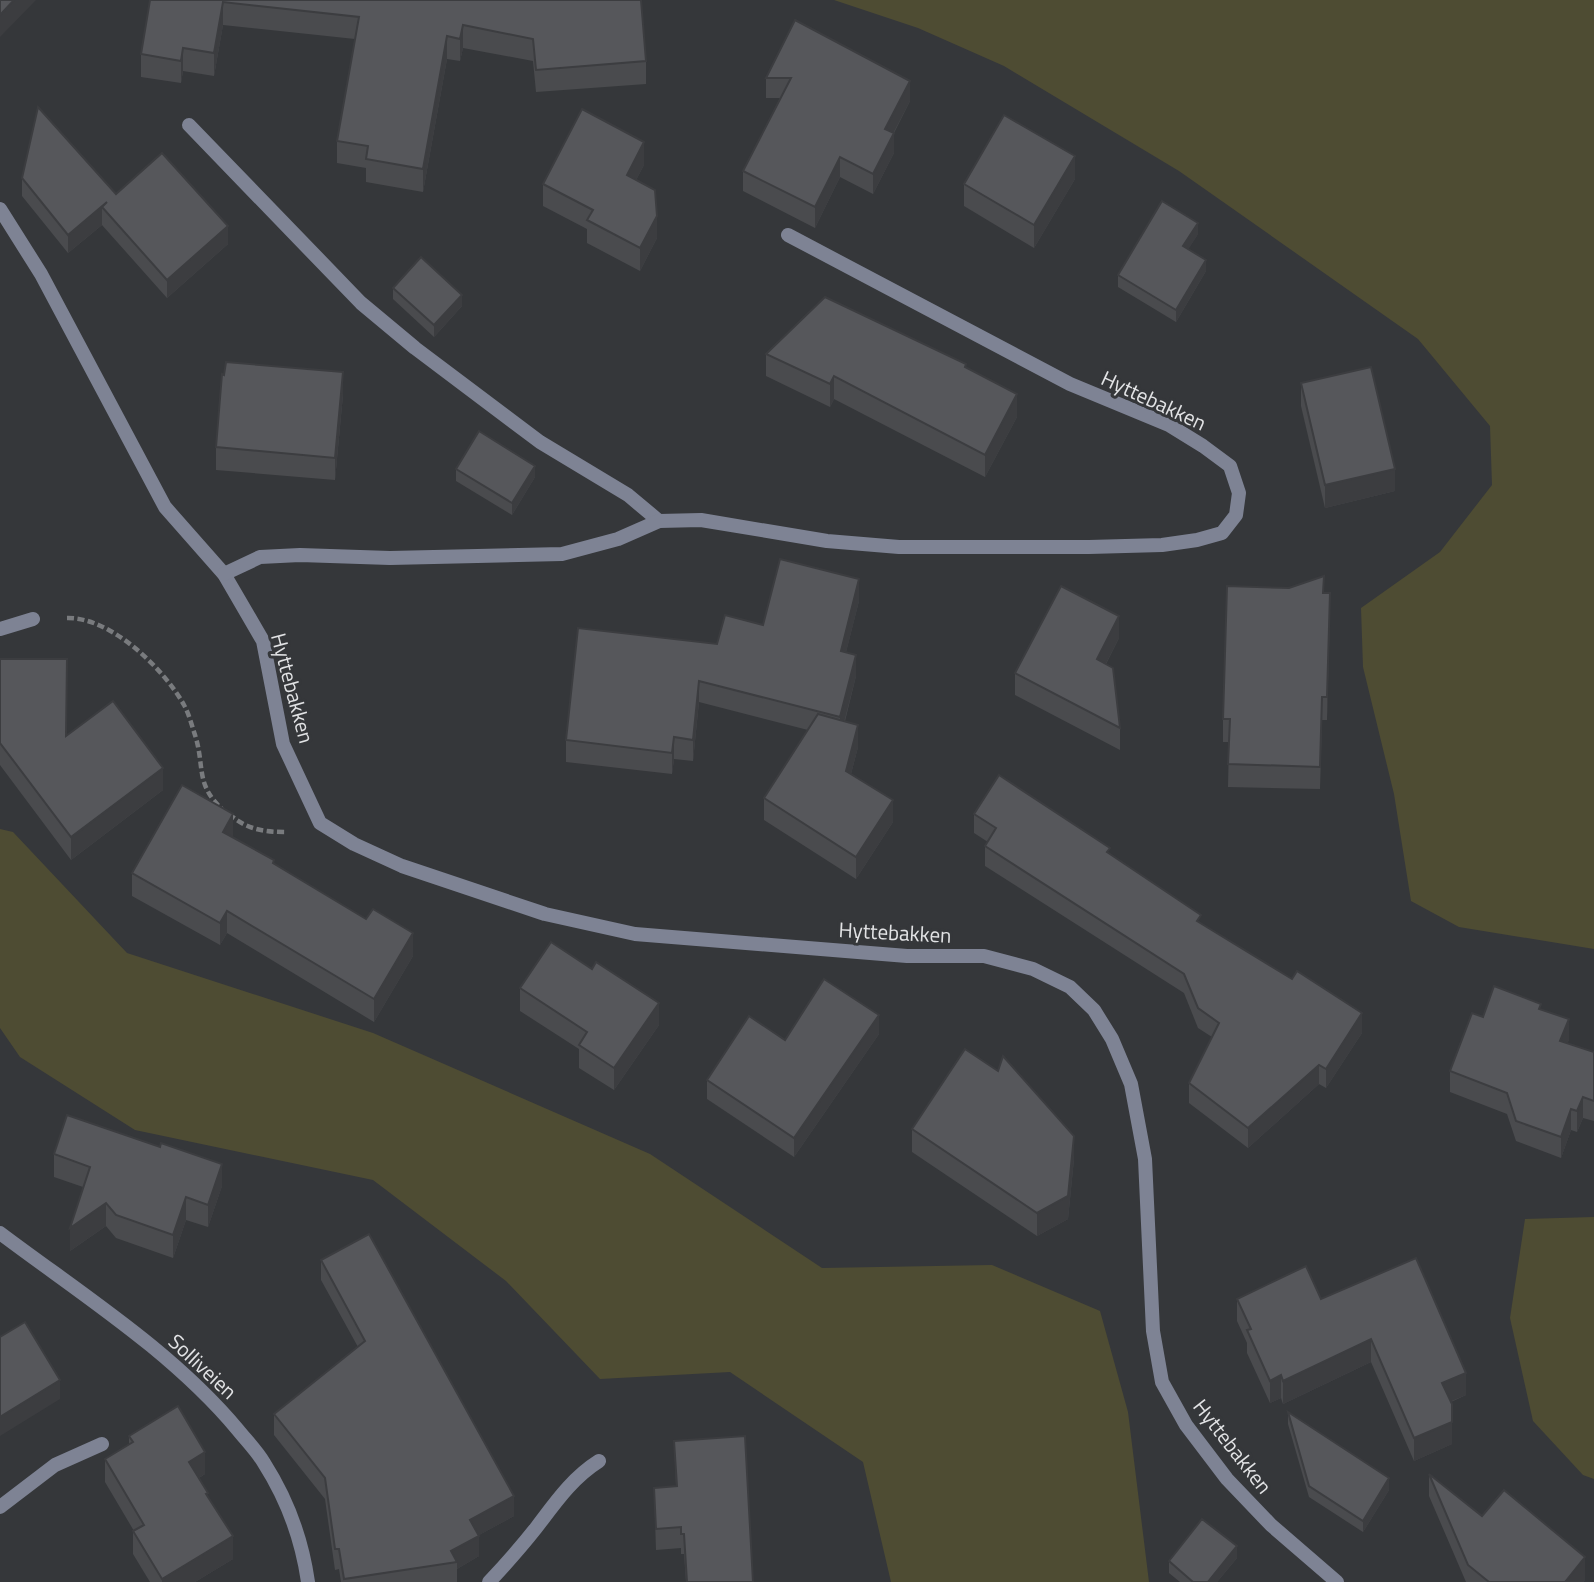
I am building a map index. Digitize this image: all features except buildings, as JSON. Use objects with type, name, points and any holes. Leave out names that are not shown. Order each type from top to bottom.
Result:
[{"type":"street","points":[[189,125],[361,303],[415,348],[540,442],[628,495],[659,521]]},
{"type":"street","name":"Hyttebakken","points":[[0,209],[41,274],[166,507],[224,574],[263,641],[283,744],[320,823],[354,844],[402,866],[545,914],[635,934],[907,956],[984,956],[1033,969],[1070,987],[1094,1010],[1112,1038],[1131,1084],[1145,1159],[1153,1331],[1162,1382],[1186,1425],[1227,1479],[1271,1525],[1337,1582]]},
{"type":"street","name":"Hyttebakken","points":[[224,574],[260,557],[300,555],[390,558],[562,554],[618,540],[659,521],[701,520],[827,541],[899,547],[1089,547],[1162,545],[1197,540],[1222,533],[1236,515],[1239,494],[1230,466],[1170,425],[1070,384],[788,235]]},
{"type":"street","points":[[0,629],[33,619]]},
{"type":"street","name":"Solliveien","points":[[0,1233],[149,1345],[220,1408],[264,1461],[287,1506],[304,1555],[308,1582]]},
{"type":"street","points":[[0,1507],[55,1465],[102,1444]]},
{"type":"street","points":[[489,1582],[516,1553],[570,1484],[599,1461]]},
{"type":"path","points":[[33,619],[73,618],[103,627],[136,647],[162,674],[185,706],[196,738],[202,783],[219,806],[242,825],[265,832],[293,832],[320,823]]},
{"type":"shaded area","points":[[834,0],[1594,0],[1594,949],[1459,927],[1411,901],[1394,794],[1363,667],[1361,608],[1440,552],[1492,485],[1490,426],[1418,339],[1179,171],[1004,66],[918,28]]},
{"type":"shaded area","points":[[0,829],[13,832],[127,953],[373,1033],[650,1154],[822,1268],[992,1265],[1100,1311],[1128,1412],[1149,1582],[891,1582],[863,1462],[730,1372],[600,1379],[506,1281],[373,1180],[135,1130],[20,1057],[0,1028]]},
{"type":"shaded area","points":[[1594,1217],[1594,1479],[1583,1475],[1533,1421],[1510,1318],[1525,1219]]}]
